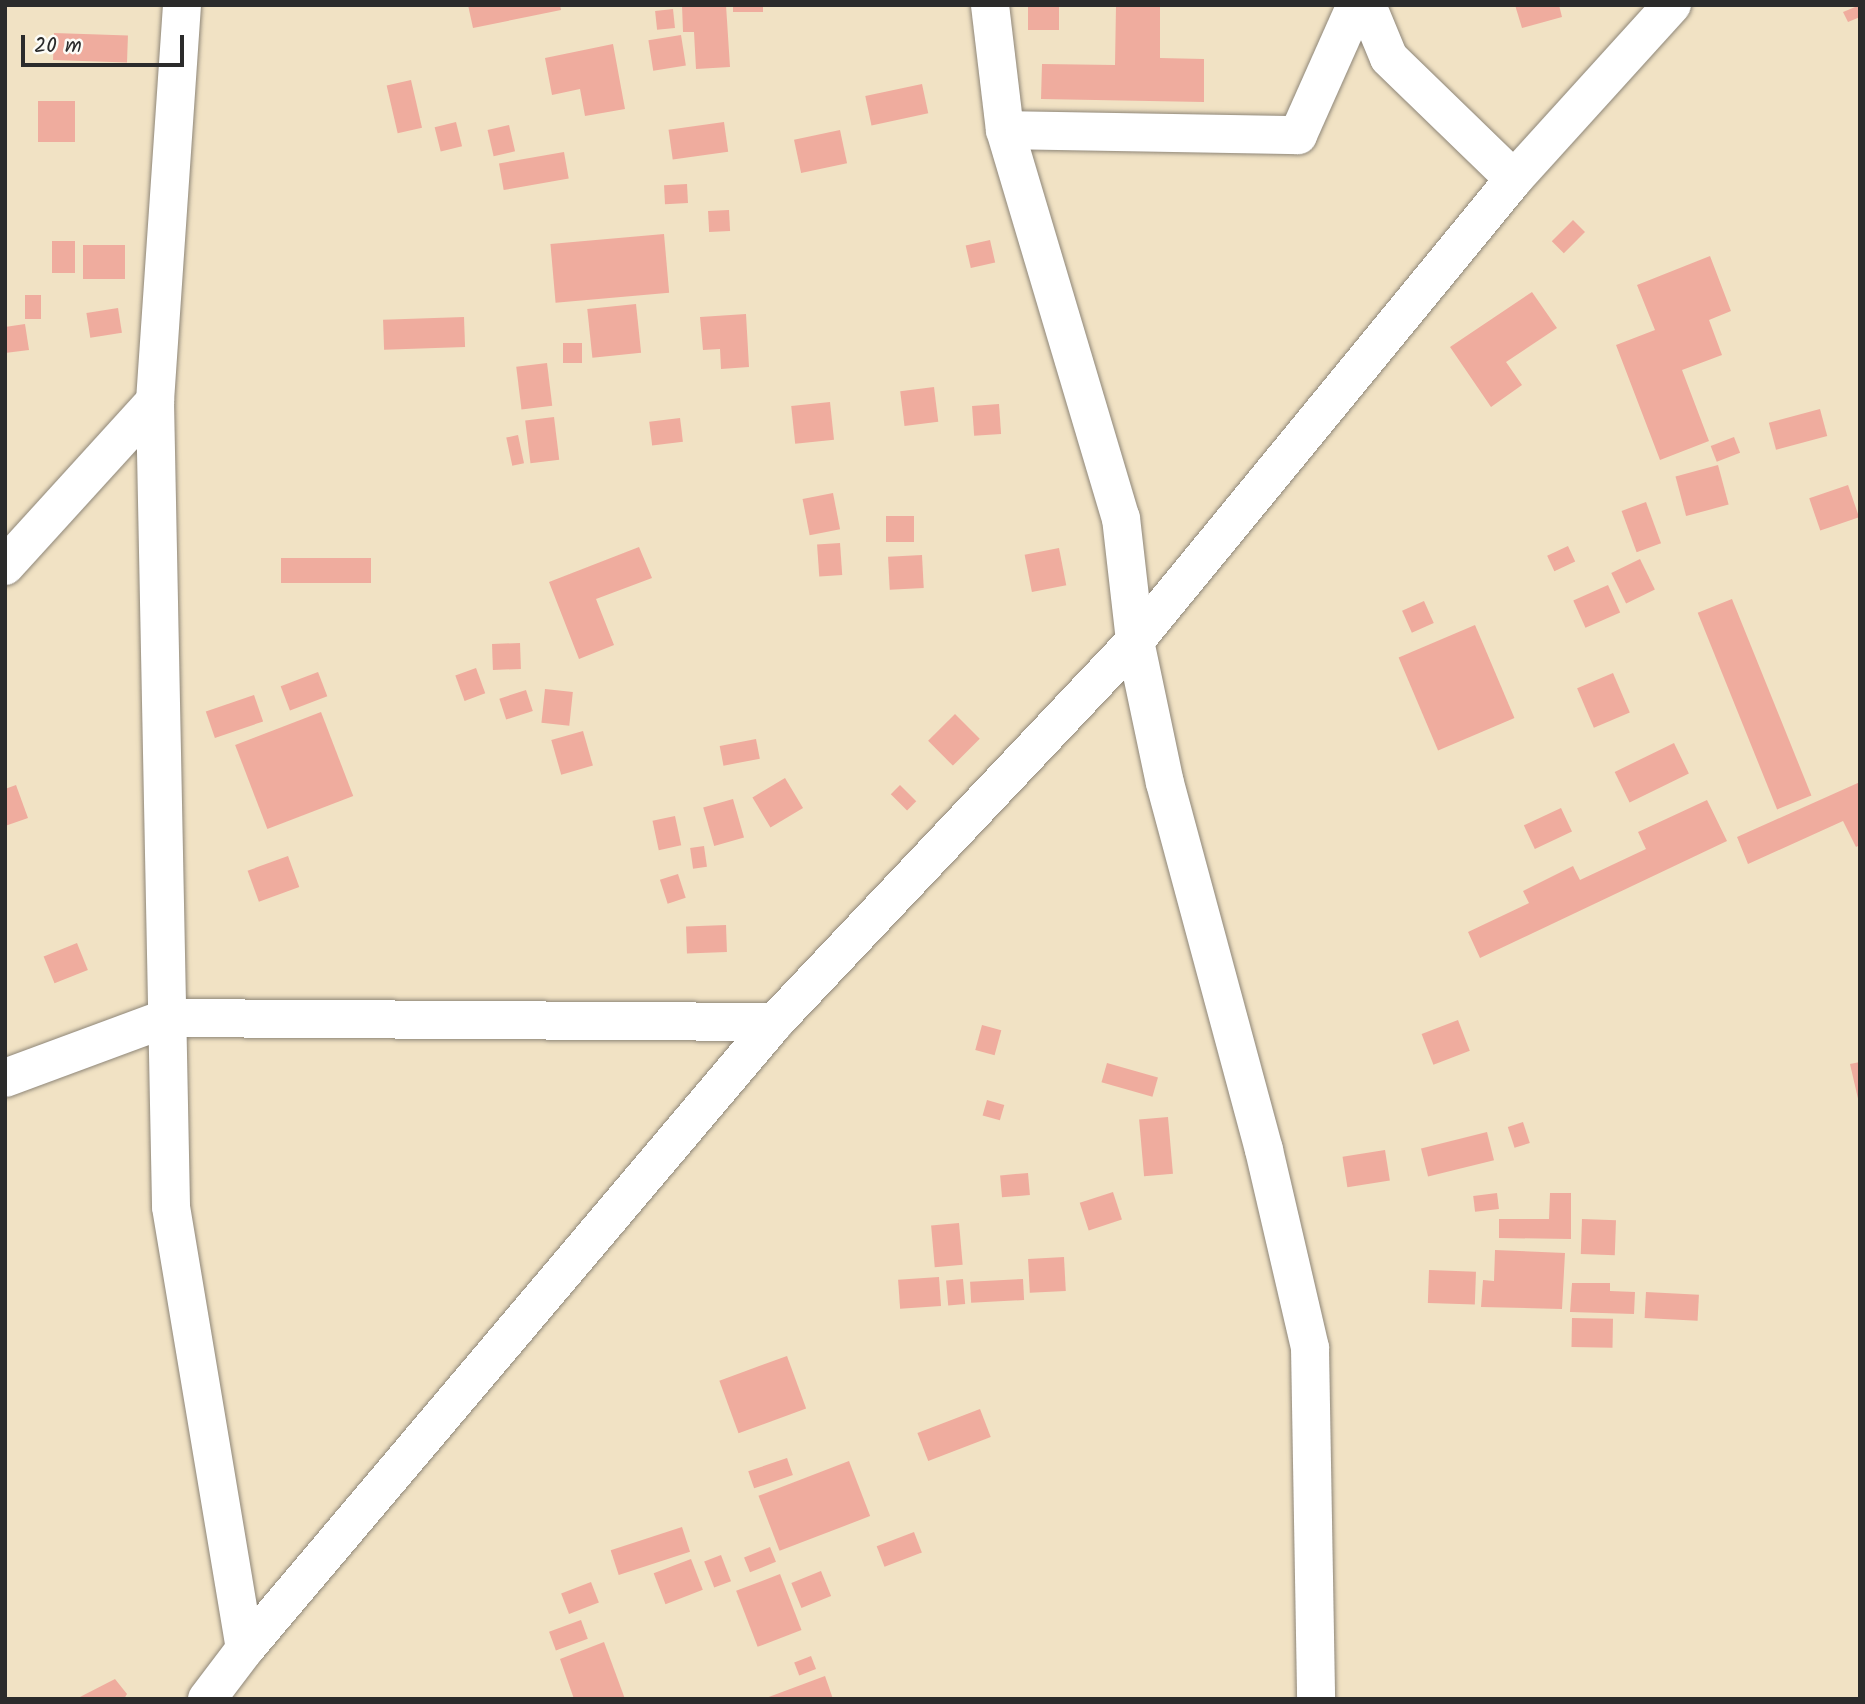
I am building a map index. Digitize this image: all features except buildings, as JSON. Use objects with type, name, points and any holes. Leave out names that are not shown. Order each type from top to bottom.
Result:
[{"type":"street","points":[[182,5],[155,401],[171,1207],[245,1649]]},
{"type":"street","points":[[990,5],[1005,130],[1121,518],[1135,640],[1165,783],[1264,1150],[1310,1348],[1316,1699]]},
{"type":"street","points":[[1005,130],[1298,135],[1356,5]]},
{"type":"street","points":[[1367,5],[1389,58],[1514,179]]},
{"type":"street","points":[[207,1699],[245,1649],[775,1022],[1135,640],[1514,179],[1672,5]]},
{"type":"street","points":[[5,566],[155,401]]},
{"type":"street","points":[[5,1078],[167,1018],[775,1022]]}]
